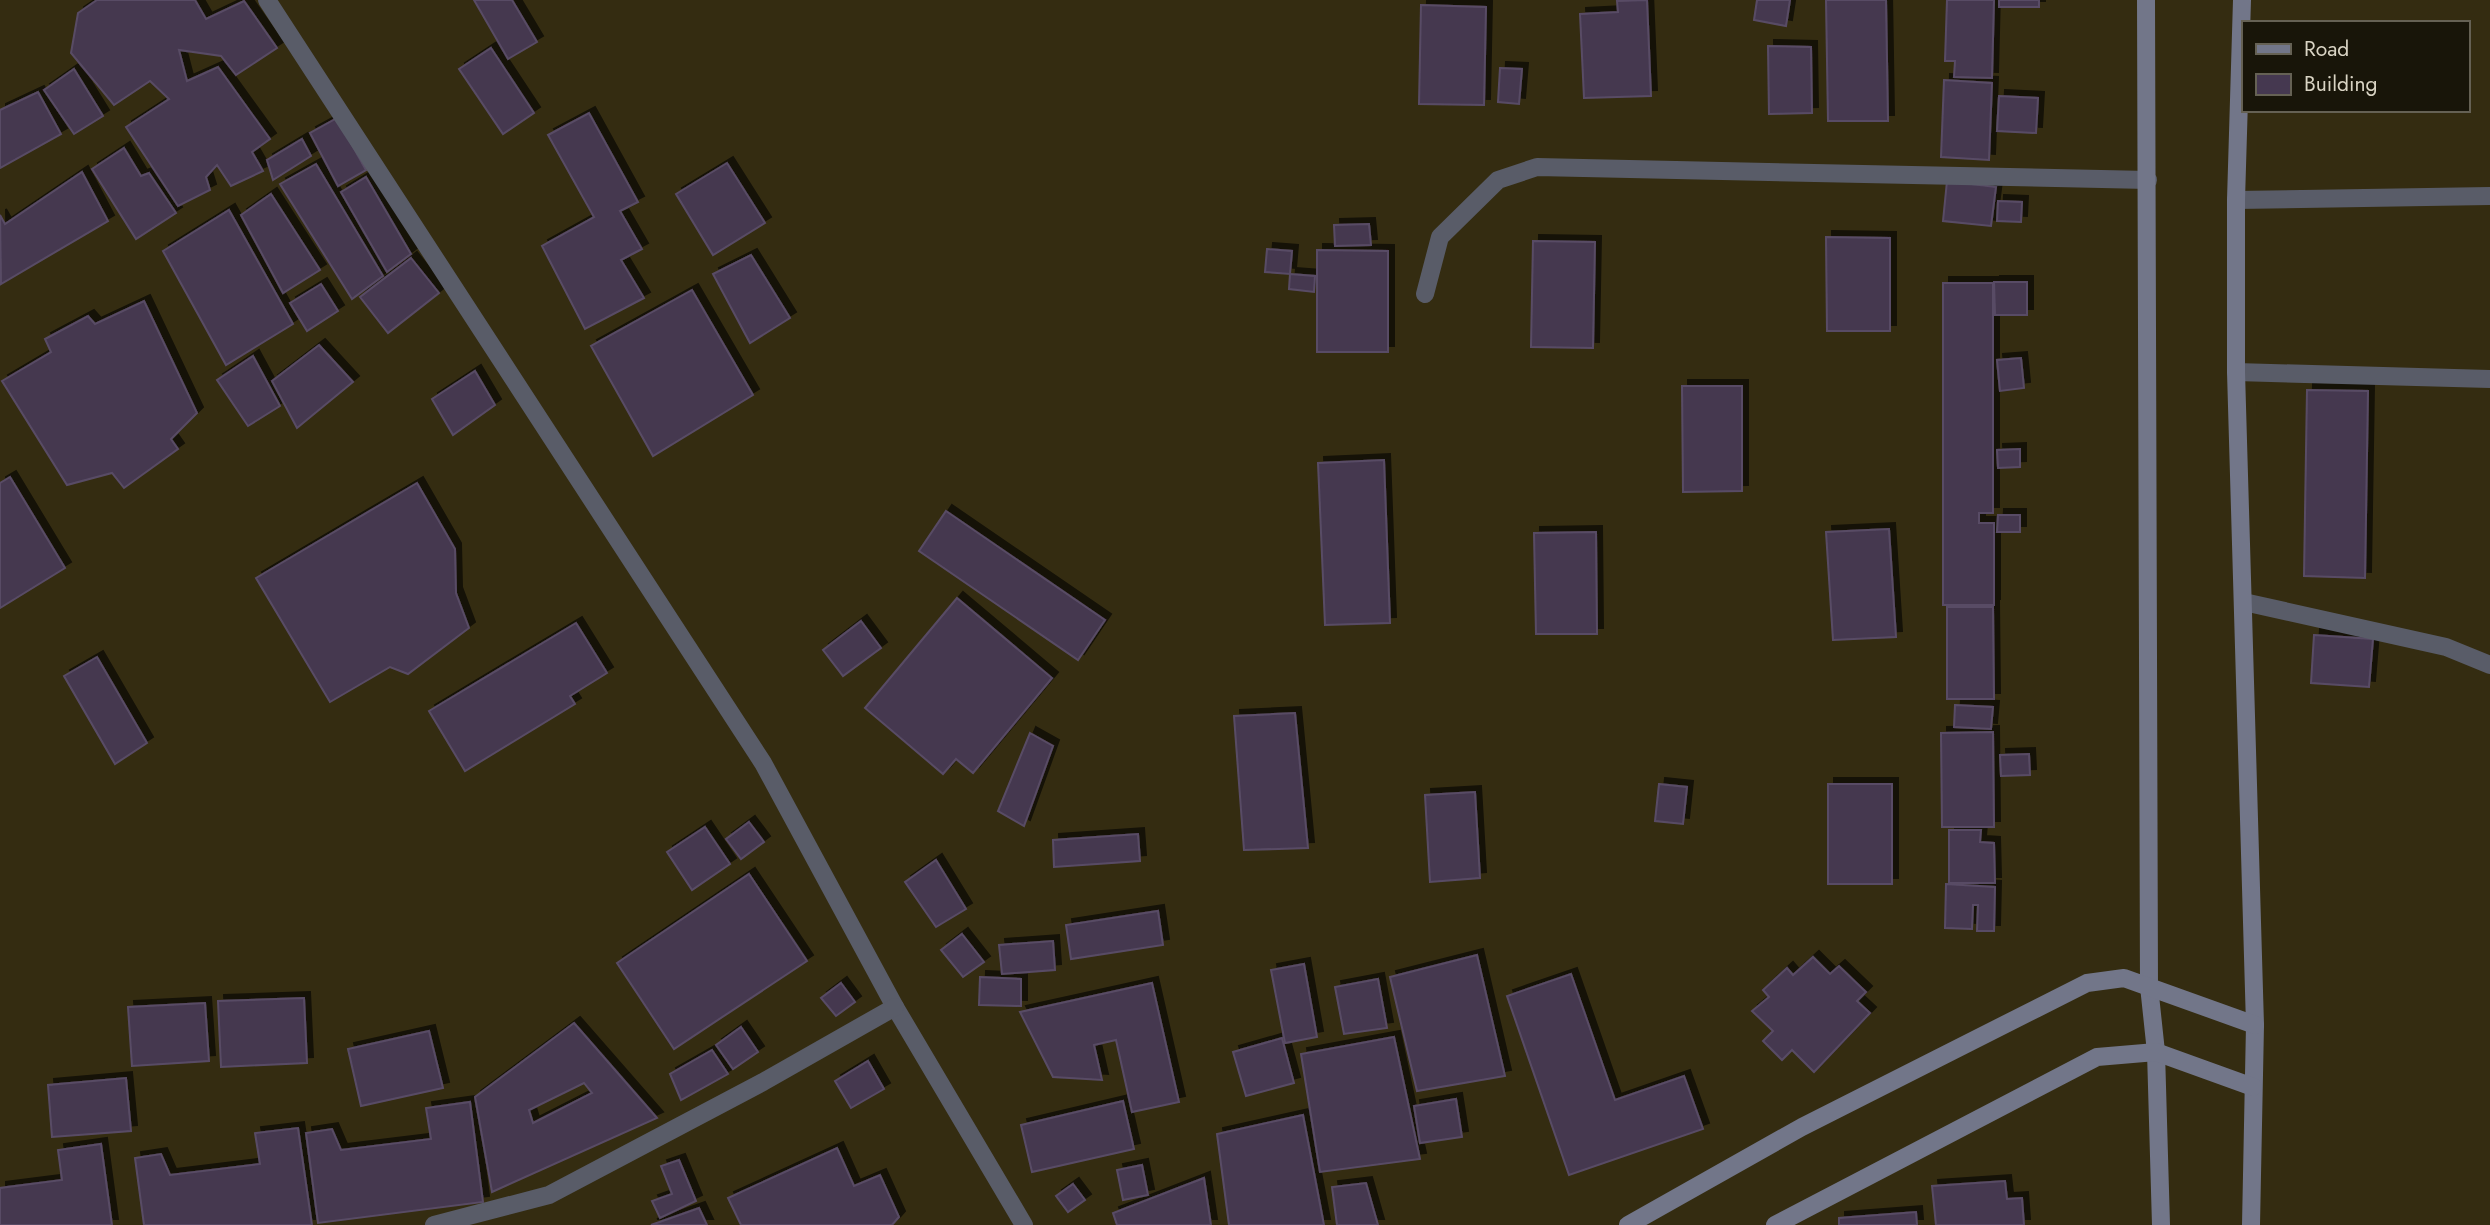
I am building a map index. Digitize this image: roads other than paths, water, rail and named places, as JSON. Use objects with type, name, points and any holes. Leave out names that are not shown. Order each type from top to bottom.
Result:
[{"type":"main road","points":[[2146,0],[2149,986],[2156,1052],[2161,1225]]},
{"type":"main road","points":[[2242,0],[2236,200],[2235,372],[2255,1025],[2251,1225]]},
{"type":"main road","points":[[1628,1225],[1802,1126],[2087,983],[2124,978],[2255,1025]]},
{"type":"main road","points":[[1775,1225],[2097,1057],[2156,1052],[2253,1087]]},
{"type":"street","points":[[267,0],[763,763],[895,1007],[1024,1225]]},
{"type":"street","points":[[1425,294],[1440,237],[1498,180],[1537,167],[2148,180]]},
{"type":"street","points":[[2236,200],[2490,196]]},
{"type":"street","points":[[2235,372],[2490,379]]},
{"type":"street","points":[[2244,602],[2446,647],[2490,665]]},
{"type":"street","points":[[434,1225],[549,1195],[763,1082],[895,1007]]}]
